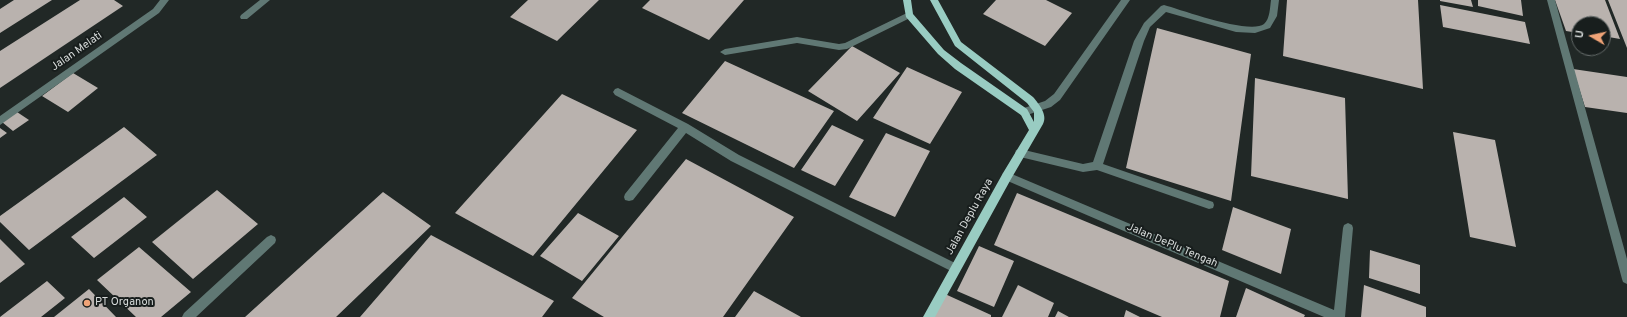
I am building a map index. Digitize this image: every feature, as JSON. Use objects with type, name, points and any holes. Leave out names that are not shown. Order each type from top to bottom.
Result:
[{"type":"main road","points":[[907,0],[909,15],[941,52],[958,66],[1024,112],[1034,130]]},
{"type":"main road","points":[[934,0],[958,44],[1037,108]]},
{"type":"main road","points":[[941,52],[958,44]]},
{"type":"main road","name":"Jalan Deplu Raya","points":[[929,317],[1006,176],[1040,121],[1037,108]]},
{"type":"street","name":"Jalan Melati","points":[[0,121],[156,10],[165,0]]},
{"type":"street","points":[[244,17],[266,0]]},
{"type":"street","points":[[1024,112],[1048,104],[1057,97],[1126,0]]},
{"type":"street","points":[[1097,166],[1139,41],[1147,26],[1165,4],[1227,25],[1246,30],[1255,30],[1267,26],[1273,16],[1275,0]]},
{"type":"street","points":[[1551,0],[1627,280]]},
{"type":"street","points":[[725,52],[797,40],[839,47],[847,46],[909,15]]},
{"type":"street","points":[[618,92],[685,128],[735,158],[955,268]]},
{"type":"street","points":[[629,197],[685,128]]},
{"type":"street","points":[[1020,153],[1083,168],[1097,166],[1209,205]]},
{"type":"street","name":"Jalan DePlu Tengah","points":[[1006,176],[1338,317],[1348,228]]},
{"type":"street","points":[[188,317],[270,240]]},
{"type":"building","points":[[14,0],[52,0],[0,33],[0,9]]},
{"type":"building","points":[[80,0],[114,0],[123,6],[0,88],[0,51]]},
{"type":"building","points":[[528,0],[599,0],[557,41],[510,17]]},
{"type":"building","points":[[650,0],[744,0],[709,40],[642,8]]},
{"type":"building","points":[[996,0],[1046,0],[1072,13],[1045,46],[983,14]]},
{"type":"building","points":[[1287,0],[1418,0],[1423,89],[1283,56]]},
{"type":"building","points":[[1471,0],[1473,7],[1440,1]]},
{"type":"building","points":[[1478,0],[1521,0],[1523,16],[1478,6]]},
{"type":"building","points":[[1555,0],[1605,0],[1620,39],[1611,37],[1611,16],[1571,16],[1571,32],[1566,31]]},
{"type":"building","points":[[1608,0],[1627,0],[1627,48]]},
{"type":"building","points":[[1440,5],[1525,22],[1530,44],[1443,27]]},
{"type":"building","points":[[1157,28],[1251,54],[1231,201],[1126,168]]},
{"type":"building","points":[[852,46],[900,73],[857,121],[808,91]]},
{"type":"building","points":[[725,61],[834,111],[794,168],[682,113]]},
{"type":"building","points":[[907,67],[962,92],[930,144],[873,118]]},
{"type":"building","points":[[1573,69],[1627,77],[1627,113],[1585,107]]},
{"type":"building","points":[[73,73],[98,88],[68,112],[42,96]]},
{"type":"building","points":[[1255,78],[1345,98],[1348,199],[1251,176]]},
{"type":"building","points":[[562,94],[637,130],[533,256],[455,213]]},
{"type":"building","points":[[17,112],[29,120],[13,131],[2,122]]},
{"type":"building","points":[[832,125],[864,140],[835,186],[801,170]]},
{"type":"building","points":[[124,127],[157,155],[29,250],[0,222],[0,216]]},
{"type":"building","points":[[0,128],[7,133],[0,138]]},
{"type":"building","points":[[1453,132],[1495,140],[1516,247],[1470,237]]},
{"type":"building","points":[[886,133],[930,151],[895,217],[849,197]]},
{"type":"building","points":[[686,159],[794,217],[723,317],[604,317],[572,298]]},
{"type":"building","points":[[217,190],[258,224],[193,279],[152,242]]},
{"type":"building","points":[[383,192],[431,226],[336,317],[245,317]]},
{"type":"building","points":[[1017,193],[1229,281],[1220,317],[1162,317],[994,245]]},
{"type":"building","points":[[124,197],[147,217],[94,258],[71,237]]},
{"type":"building","points":[[1233,207],[1291,229],[1281,274],[1222,250]]},
{"type":"building","points":[[578,213],[619,236],[582,281],[540,256]]},
{"type":"building","points":[[431,235],[554,301],[542,317],[360,317]]},
{"type":"building","points":[[0,239],[25,264],[0,283]]},
{"type":"building","points":[[979,246],[1014,261],[994,307],[957,291]]},
{"type":"building","points":[[139,247],[191,292],[161,317],[136,317],[97,280]]},
{"type":"building","points":[[1370,250],[1420,265],[1420,294],[1369,278]]},
{"type":"building","points":[[47,281],[65,298],[41,317],[0,317]]},
{"type":"building","points":[[1018,285],[1054,303],[1048,317],[1002,317]]},
{"type":"building","points":[[1364,285],[1426,307],[1426,317],[1361,317]]},
{"type":"building","points":[[1246,288],[1305,315],[1304,317],[1236,317]]},
{"type":"building","name":"PT Organon","points":[[89,289],[116,317],[54,317]]},
{"type":"building","points":[[754,291],[801,317],[735,317]]},
{"type":"building","points":[[945,294],[991,315],[991,317],[934,317]]},
{"type":"building","points":[[1126,310],[1140,317],[1124,317]]},
{"type":"building","points":[[1058,311],[1069,317],[1055,317]]},
{"type":"place","name":"PT Organon","points":[[87,303]]}]
